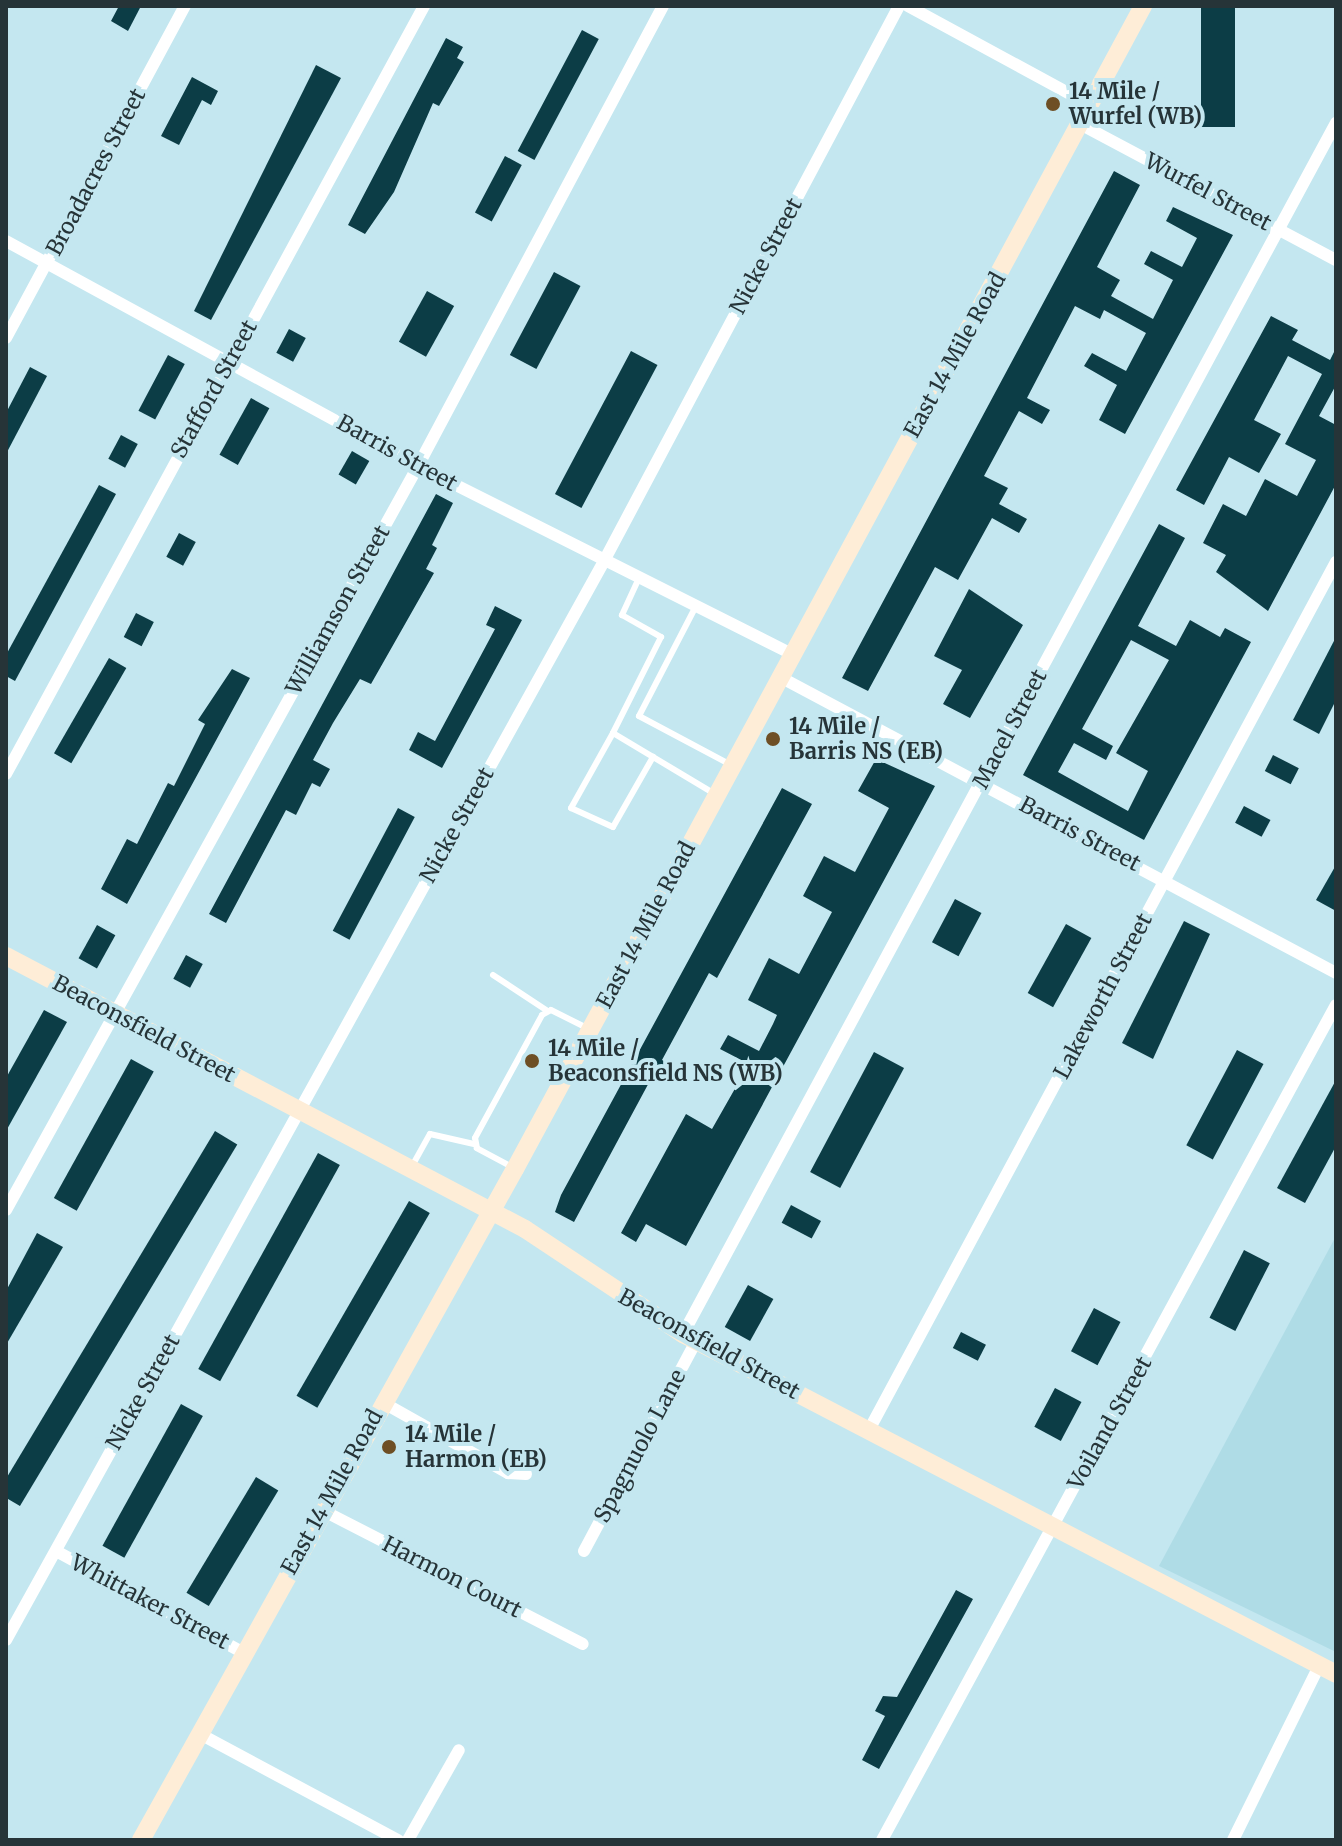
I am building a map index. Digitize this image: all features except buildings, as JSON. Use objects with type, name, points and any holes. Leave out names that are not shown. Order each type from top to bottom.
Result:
[{"type":"main road","name":"East 14 Mile Road","points":[[141,1840],[489,1209],[515,1169],[1143,6]]},
{"type":"main road","name":"Beaconsfield Street","points":[[6,956],[489,1209],[690,1338],[1328,1670]]},
{"type":"street","name":"Broadacres Street","points":[[6,338],[185,6]]},
{"type":"street","name":"Stafford Street","points":[[6,774],[424,6]]},
{"type":"street","name":"Williamson Street","points":[[6,1210],[418,466],[663,6]]},
{"type":"street","name":"Nicke Street","points":[[6,1640],[604,561],[899,6]]},
{"type":"street","points":[[908,6],[1090,105]]},
{"type":"street","name":"Macel Street","points":[[690,1338],[982,781],[1336,123]]},
{"type":"street","name":"Wurfel Street","points":[[1080,124],[1336,260]]},
{"type":"street","name":"Barris Street","points":[[6,241],[231,358],[418,466],[792,654]]},
{"type":"street","name":"Lakeworth Street","points":[[869,1430],[1336,562]]},
{"type":"street","name":"Barris Street","points":[[780,677],[982,781],[1336,973]]},
{"type":"street","name":"Voiland Street","points":[[882,1840],[1336,1005]]},
{"type":"street","name":"Spagnuolo Lane","points":[[584,1551],[690,1338]]},
{"type":"street","points":[[382,1402],[508,1473],[526,1474]]},
{"type":"street","name":"Harmon Court","points":[[322,1510],[583,1644]]},
{"type":"street","name":"Whittaker Street","points":[[56,1551],[244,1653]]},
{"type":"street","points":[[1233,1840],[1328,1670]]},
{"type":"street","points":[[200,1734],[398,1840]]},
{"type":"street","points":[[408,1840],[459,1750]]},
{"type":"lane","points":[[639,578],[622,615],[661,637],[571,808],[613,827],[653,757]]},
{"type":"lane","points":[[696,606],[639,716],[732,765]]},
{"type":"lane","points":[[613,733],[717,794]]},
{"type":"lane","points":[[493,975],[546,1010],[589,1029]]},
{"type":"lane","points":[[474,1144],[546,1010]]},
{"type":"lane","points":[[411,1169],[430,1134],[474,1144],[515,1169]]},
{"type":"shaded area","points":[[1336,1236],[1336,1652],[1159,1566]]},
{"type":"place","name":"14 Mile / Wurfel (WB)","points":[[1053,104]]},
{"type":"place","name":"14 Mile / Barris NS (EB)","points":[[773,739]]},
{"type":"place","name":"14 Mile / Beaconsfield NS (WB)","points":[[532,1061]]},
{"type":"place","name":"14 Mile / Harmon (EB)","points":[[389,1447]]}]
